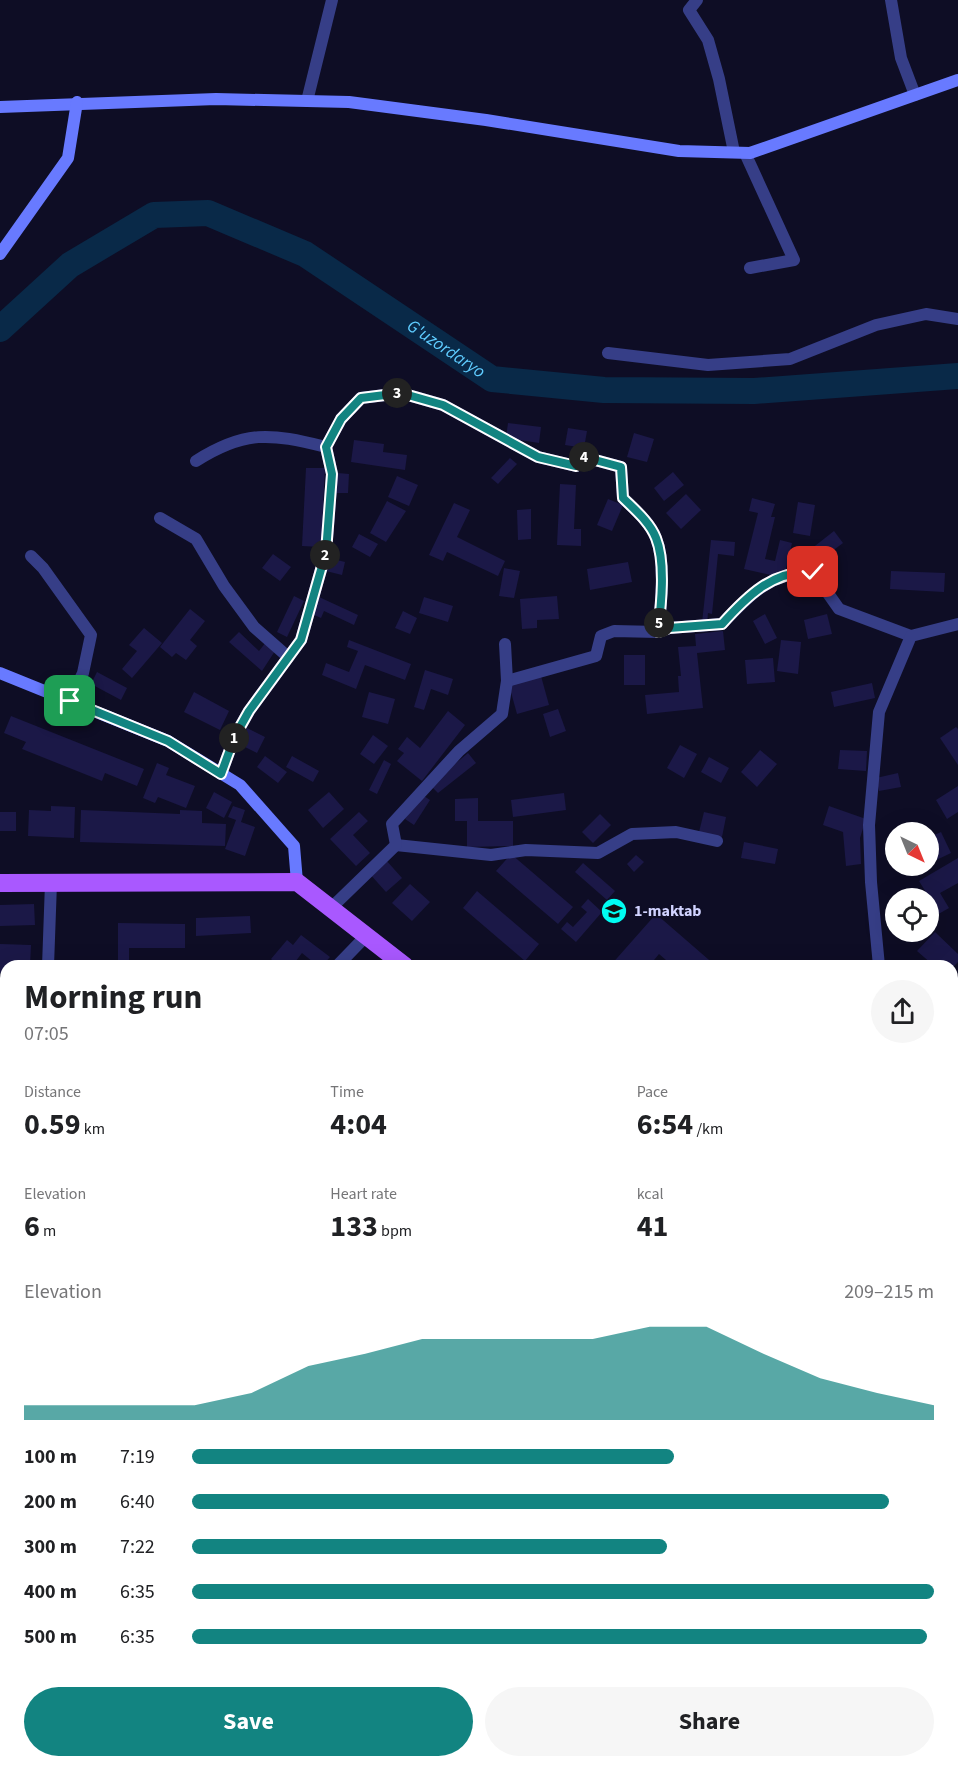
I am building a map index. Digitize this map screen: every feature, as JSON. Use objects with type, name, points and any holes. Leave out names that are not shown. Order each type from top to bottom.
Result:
[{"type":"main road","points":[[0,883],[297,882],[397,960]]},
{"type":"street","points":[[307,101],[332,0]]},
{"type":"street","points":[[697,0],[689,10],[708,39],[740,153],[794,260],[750,268]]},
{"type":"street","points":[[891,0],[901,58],[915,95]]},
{"type":"street","points":[[0,107],[77,102],[216,99],[349,102],[486,120],[679,151],[740,153],[958,80]]},
{"type":"street","points":[[0,254],[68,158],[77,102]]},
{"type":"street","points":[[608,354],[708,365],[790,359],[876,325],[926,314],[958,319]]},
{"type":"street","points":[[221,774],[235,736],[249,711],[287,656],[301,640],[326,552],[332,474],[326,447],[341,419],[361,398],[401,393],[443,405],[538,457],[576,466],[584,457],[621,467],[623,498],[646,522],[657,538],[661,574],[658,632]]},
{"type":"street","points":[[196,461],[223,445],[252,438],[296,439],[326,447]]},
{"type":"street","points":[[160,518],[196,539],[224,586],[254,627],[287,656]]},
{"type":"street","points":[[31,556],[43,568],[91,635],[83,673],[70,701]]},
{"type":"street","points":[[507,681],[596,656],[601,636],[614,631],[658,632],[669,628],[722,624],[744,600],[770,580],[798,571],[813,572],[839,609],[911,636],[958,624]]},
{"type":"street","points":[[878,960],[871,882],[869,825],[879,712],[911,636]]},
{"type":"street","points":[[396,845],[392,824],[459,751],[502,714],[507,681],[505,644]]},
{"type":"street","points":[[0,673],[168,741],[240,785],[294,846],[297,882]]},
{"type":"street","points":[[396,845],[491,855],[526,850],[598,853],[632,834],[676,832],[717,841]]},
{"type":"street","points":[[331,908],[396,845]]},
{"type":"street","points":[[48,960],[51,883]]},
{"type":"street","points":[[343,960],[366,936]]},
{"type":"building","points":[[508,423],[541,427],[539,443],[506,438]]},
{"type":"building","points":[[568,428],[587,431],[584,448],[565,445]]},
{"type":"building","points":[[634,433],[654,439],[647,462],[627,457]]},
{"type":"building","points":[[354,440],[384,444],[383,452],[407,455],[405,470],[351,462]]},
{"type":"building","points":[[510,458],[517,464],[498,484],[491,478]]},
{"type":"building","points":[[306,468],[325,468],[321,547],[302,546]]},
{"type":"building","points":[[673,472],[684,485],[664,501],[654,488]]},
{"type":"building","points":[[338,473],[349,474],[348,493],[336,493]]},
{"type":"building","points":[[397,476],[418,485],[409,506],[388,497]]},
{"type":"building","points":[[560,484],[576,485],[574,529],[581,529],[581,546],[557,545]]},
{"type":"building","points":[[686,494],[701,510],[681,529],[666,513]]},
{"type":"building","points":[[752,498],[775,504],[771,517],[775,517],[765,559],[775,561],[780,540],[792,543],[786,569],[771,575],[744,569],[758,513],[749,511]]},
{"type":"building","points":[[608,499],[623,505],[612,531],[597,525]]},
{"type":"building","points":[[387,501],[406,511],[386,542],[370,533]]},
{"type":"building","points":[[798,502],[815,505],[810,536],[793,533]]},
{"type":"building","points":[[454,503],[470,510],[457,537],[505,561],[498,576],[447,552],[443,561],[429,555]]},
{"type":"building","points":[[531,509],[531,539],[518,540],[517,510]]},
{"type":"building","points":[[834,531],[843,543],[815,564],[806,553]]},
{"type":"building","points":[[359,534],[378,544],[370,557],[352,547]]},
{"type":"building","points":[[711,540],[735,542],[734,556],[718,554],[712,614],[708,613],[707,624],[702,623]]},
{"type":"building","points":[[273,554],[291,567],[280,581],[262,568]]},
{"type":"building","points":[[329,558],[345,562],[342,575],[326,571]]},
{"type":"building","points":[[628,562],[632,582],[590,590],[587,569]]},
{"type":"building","points":[[504,568],[520,571],[514,598],[499,596]]},
{"type":"building","points":[[891,571],[945,573],[944,592],[890,589]]},
{"type":"building","points":[[294,596],[304,601],[287,637],[277,632]]},
{"type":"building","points":[[557,596],[559,619],[537,620],[537,628],[522,629],[520,599]]},
{"type":"building","points":[[319,597],[358,615],[354,625],[324,611],[321,618],[312,614]]},
{"type":"building","points":[[424,597],[453,606],[448,622],[419,613]]},
{"type":"building","points":[[190,609],[205,621],[190,640],[197,646],[186,660],[176,653],[172,657],[160,647]]},
{"type":"building","points":[[403,611],[417,618],[410,634],[395,628]]},
{"type":"building","points":[[765,614],[777,638],[765,644],[753,621]]},
{"type":"building","points":[[827,614],[832,634],[808,639],[804,620]]},
{"type":"building","points":[[144,628],[162,643],[132,678],[122,669],[137,651],[129,645]]},
{"type":"building","points":[[723,631],[725,650],[697,653],[703,708],[647,714],[645,695],[679,692],[678,676],[681,676],[678,647],[696,646],[695,634]]},
{"type":"building","points":[[239,632],[259,651],[266,642],[275,651],[262,671],[229,642]]},
{"type":"building","points":[[349,640],[411,664],[405,680],[365,665],[356,689],[322,675],[326,663],[349,672],[358,651],[347,647]]},
{"type":"building","points":[[781,640],[801,642],[798,674],[777,671]]},
{"type":"building","points":[[624,655],[645,655],[645,685],[624,685]]},
{"type":"building","points":[[773,658],[775,682],[747,684],[745,660]]},
{"type":"building","points":[[425,670],[453,679],[448,695],[431,689],[424,710],[414,707]]},
{"type":"building","points":[[97,672],[127,688],[121,700],[91,684]]},
{"type":"building","points":[[541,676],[549,705],[517,714],[509,685]]},
{"type":"building","points":[[872,683],[875,698],[834,707],[831,692]]},
{"type":"building","points":[[194,692],[229,711],[220,730],[184,712]]},
{"type":"building","points":[[369,692],[395,699],[388,724],[362,717]]},
{"type":"building","points":[[558,709],[566,731],[550,737],[543,714]]},
{"type":"building","points":[[448,711],[465,725],[422,781],[397,761],[404,753],[398,749],[407,737],[420,748]]},
{"type":"building","points":[[11,716],[144,769],[137,786],[105,773],[102,781],[22,749],[26,742],[4,733]]},
{"type":"building","points":[[956,727],[958,729],[958,765],[940,738]]},
{"type":"building","points":[[247,728],[265,737],[257,753],[239,744]]},
{"type":"building","points":[[373,735],[388,746],[374,764],[360,754]]},
{"type":"building","points":[[680,745],[697,754],[684,778],[667,768]]},
{"type":"building","points":[[760,750],[777,764],[757,787],[741,772]]},
{"type":"building","points":[[840,750],[867,751],[866,771],[838,769]]},
{"type":"building","points":[[468,753],[476,763],[438,793],[430,785]]},
{"type":"building","points":[[265,756],[287,772],[278,783],[257,767]]},
{"type":"building","points":[[292,756],[319,771],[313,782],[286,767]]},
{"type":"building","points":[[709,757],[729,768],[721,783],[701,772]]},
{"type":"building","points":[[384,760],[391,764],[377,794],[369,790]]},
{"type":"building","points":[[157,763],[169,768],[166,775],[195,786],[186,808],[158,797],[155,803],[143,798]]},
{"type":"building","points":[[898,773],[901,787],[879,791],[876,778]]},
{"type":"building","points":[[958,786],[958,812],[947,819],[936,800]]},
{"type":"building","points":[[214,792],[232,802],[224,818],[206,808]]},
{"type":"building","points":[[329,792],[344,809],[323,828],[308,810]]},
{"type":"building","points":[[564,793],[566,810],[513,817],[511,800]]},
{"type":"building","points":[[421,794],[430,800],[414,825],[405,819]]},
{"type":"building","points":[[478,798],[478,821],[513,821],[513,846],[467,847],[467,821],[455,821],[455,799]]},
{"type":"building","points":[[51,806],[75,807],[74,838],[28,836],[29,810],[51,811]]},
{"type":"building","points":[[233,806],[245,810],[241,822],[255,827],[245,856],[225,849],[236,820],[228,817]]},
{"type":"building","points":[[829,806],[866,819],[860,838],[861,864],[846,866],[843,832],[823,825]]},
{"type":"building","points":[[81,810],[180,814],[180,810],[202,811],[202,823],[226,824],[225,846],[80,842]]},
{"type":"building","points":[[0,812],[16,812],[16,831],[0,831]]},
{"type":"building","points":[[359,812],[368,821],[353,835],[370,853],[356,866],[330,839]]},
{"type":"building","points":[[704,812],[726,817],[722,837],[699,832]]},
{"type":"building","points":[[600,814],[611,825],[593,843],[582,832]]},
{"type":"building","points":[[941,832],[951,853],[939,859],[939,833]]},
{"type":"building","points":[[744,842],[778,849],[775,864],[741,858]]},
{"type":"building","points":[[511,854],[573,907],[558,924],[496,871]]},
{"type":"building","points":[[636,855],[644,862],[634,872],[627,864]]},
{"type":"building","points":[[958,858],[958,883],[940,893],[949,908],[939,914],[939,888],[923,888],[919,881],[927,876],[939,876],[939,869]]},
{"type":"building","points":[[385,859],[402,878],[386,892],[369,873]]},
{"type":"building","points":[[583,863],[615,891],[607,900],[575,872]]},
{"type":"building","points":[[410,884],[430,902],[412,921],[392,903]]},
{"type":"building","points":[[477,891],[539,944],[524,960],[463,908]]},
{"type":"building","points":[[588,899],[602,912],[576,942],[561,929],[567,922],[573,927],[587,912],[581,907]]},
{"type":"building","points":[[34,904],[35,925],[0,926],[0,905]]},
{"type":"building","points":[[656,914],[709,960],[666,960],[659,954],[654,960],[615,960]]},
{"type":"building","points":[[250,916],[251,933],[196,936],[196,918]]},
{"type":"building","points":[[118,923],[185,924],[185,948],[129,948],[129,960],[118,960]]},
{"type":"building","points":[[301,935],[330,957],[327,960],[311,960],[302,953],[297,960],[271,959],[287,940],[293,945]]},
{"type":"building","points":[[939,936],[958,954],[958,960],[927,960],[917,951],[926,942],[939,942]]},
{"type":"building","points":[[0,944],[31,945],[30,960],[0,960]]},
{"type":"waterway","name":"G'uzordaryo","points":[[0,329],[70,265],[154,215],[208,213],[305,254],[492,379],[604,390],[754,391],[958,376]]},
{"type":"place","name":"1-maktab","points":[[614,911]]},
{"type":"route","points":[[70,701],[168,741],[221,774],[235,736],[249,711],[282,662],[301,640],[326,552],[332,474],[326,447],[341,419],[361,398],[401,393],[443,405],[538,457],[576,466],[584,457],[621,467],[623,498],[646,522],[657,538],[661,574],[658,632],[669,628],[722,624],[744,600],[770,580],[798,571],[813,572]]}]
